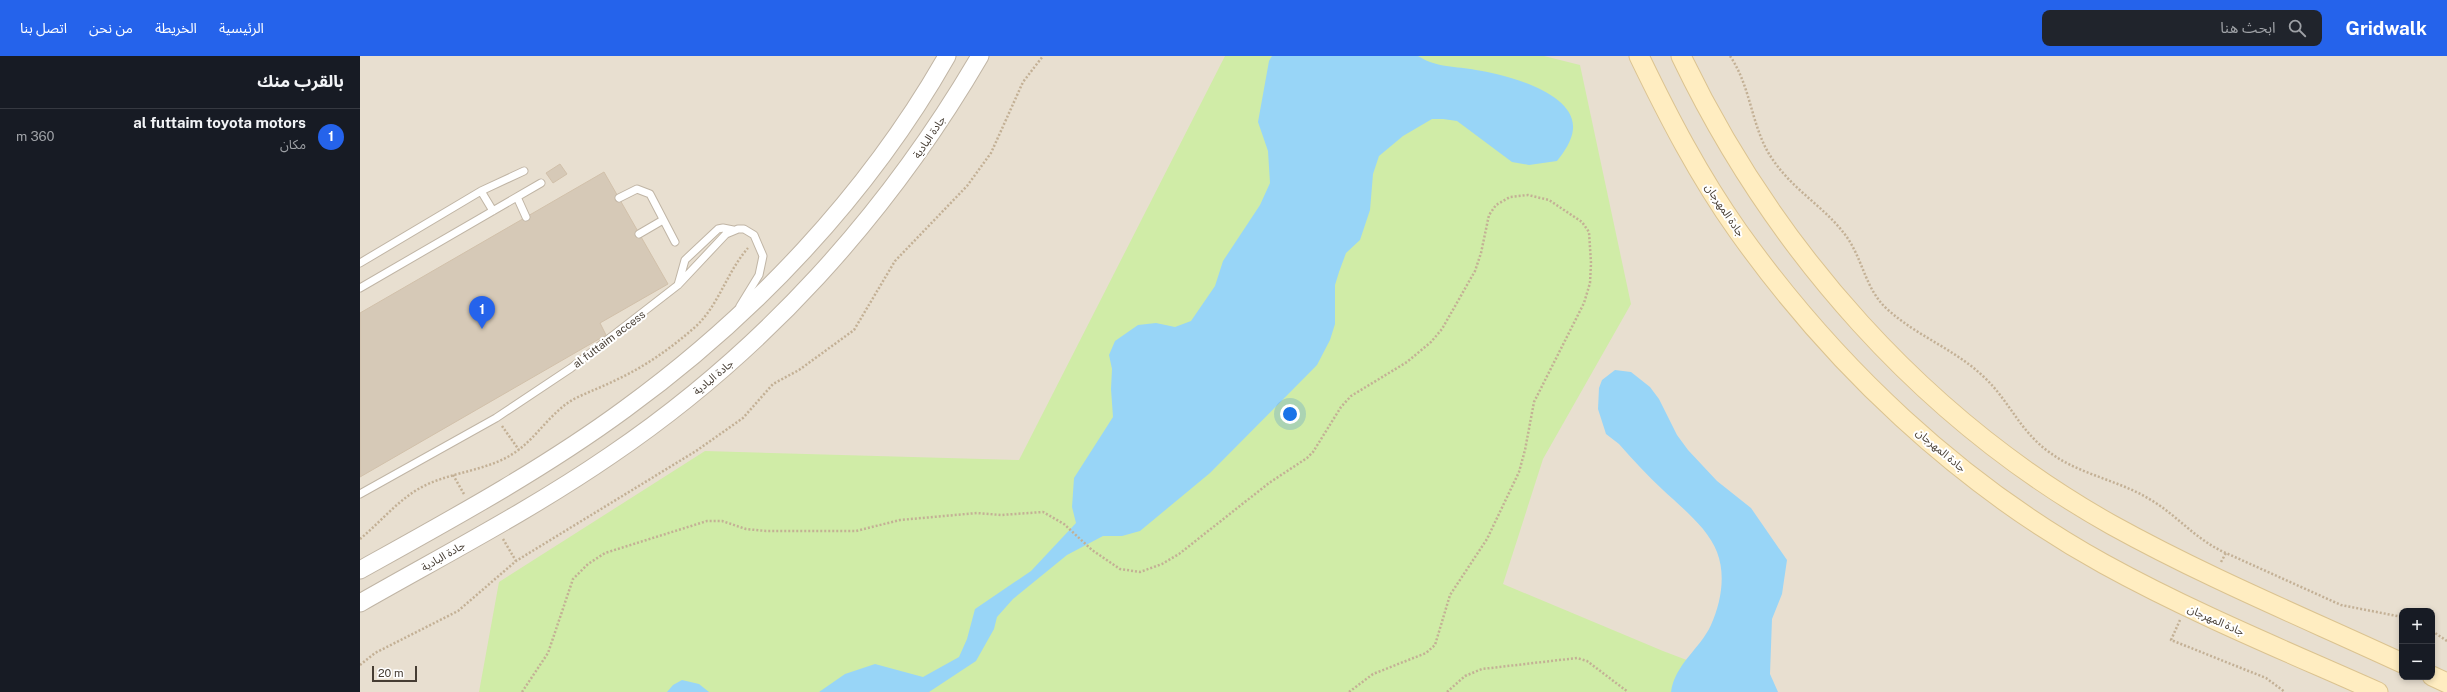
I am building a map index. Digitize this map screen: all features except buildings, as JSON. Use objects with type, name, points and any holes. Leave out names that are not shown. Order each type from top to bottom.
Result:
[{"type":"main road","name":"جادة المهرجان","points":[[1639,56],[1664,108],[1699,170],[1737,230],[1780,287],[1826,341],[1875,393],[1928,441],[1984,486],[2042,526],[2103,563],[2186,606],[2378,692]]},
{"type":"main road","points":[[1681,56],[1730,148],[1766,205],[1806,260],[1850,312],[1896,361],[1981,435],[2054,489],[2112,524],[2214,577],[2399,661]]},
{"type":"main road","points":[[2435,677],[2447,683]]},
{"type":"street","points":[[360,570],[553,458],[625,410],[725,328],[787,267],[845,202],[897,133],[947,56]]},
{"type":"street","name":"جادة البادية","points":[[360,603],[496,526],[568,483],[653,426],[704,385],[770,326],[811,285],[874,213],[934,130],[980,56]]},
{"type":"lane","points":[[360,263],[481,191],[524,172]]},
{"type":"lane","points":[[360,288],[541,183]]},
{"type":"lane","points":[[619,198],[637,189],[646,191],[650,194],[675,242]]},
{"type":"lane","points":[[481,191],[493,211]]},
{"type":"lane","points":[[517,198],[526,217]]},
{"type":"lane","points":[[639,234],[664,220]]},
{"type":"lane","points":[[678,285],[682,265],[686,257],[718,229],[744,229],[757,239],[763,256],[762,269],[725,328]]},
{"type":"lane","name":"al futtaim access","points":[[360,494],[496,418],[602,346],[678,285],[726,234],[733,230]]},
{"type":"path","points":[[360,665],[375,653],[458,611],[516,561],[696,452],[743,418],[774,384],[799,370],[854,330],[895,261],[967,186],[991,153],[1023,82],[1043,56]]},
{"type":"path","points":[[1730,56],[1748,91],[1767,151],[1793,186],[1828,216],[1846,235],[1860,259],[1870,288],[1880,303],[1916,331],[1946,347],[1974,368],[1998,393],[2027,432],[2049,452],[2074,467],[2143,495],[2167,511],[2196,537],[2226,553],[2341,605],[2399,616]]},
{"type":"path","points":[[522,692],[548,653],[573,579],[580,571],[605,553],[700,522],[722,521],[746,528],[766,531],[856,531],[900,520],[977,513],[1001,515],[1038,512],[1049,514],[1064,524],[1092,550],[1120,569],[1132,572],[1148,570],[1179,554],[1269,483],[1307,458],[1313,452],[1341,407],[1351,396],[1407,362],[1431,342],[1442,329],[1475,271],[1481,253],[1489,215],[1496,205],[1510,197],[1528,195],[1555,204],[1582,222],[1589,232],[1592,263],[1590,283],[1584,303],[1534,402],[1525,450],[1518,472],[1488,539],[1450,595],[1441,633],[1435,645],[1426,653],[1373,674],[1349,692]]},
{"type":"path","points":[[360,539],[410,494],[427,484],[500,460],[519,450],[562,407],[646,364],[694,328],[710,310],[738,261],[757,239]]},
{"type":"path","points":[[496,418],[519,450]]},
{"type":"path","points":[[453,475],[471,506]]},
{"type":"path","points":[[496,526],[516,561]]},
{"type":"path","points":[[2214,577],[2226,553]]},
{"type":"path","points":[[2186,606],[2171,640],[2266,678],[2285,692]]},
{"type":"path","points":[[2435,633],[2447,641]]},
{"type":"path","points":[[1447,692],[1465,676],[1482,669],[1577,658],[1587,660],[1628,692]]},
{"type":"shaded area","points":[[360,56],[2447,56],[2447,692],[360,692]]},
{"type":"green space","points":[[1225,56],[1544,56],[1580,65],[1631,304],[1543,459],[1503,584],[1663,651],[1771,692],[479,692],[499,582],[705,451],[1019,460]]},
{"type":"water","points":[[1272,56],[1418,56],[1439,65],[1488,72],[1503,76],[1536,87],[1551,95],[1563,105],[1571,116],[1573,129],[1571,138],[1557,161],[1529,165],[1512,162],[1457,121],[1432,119],[1403,136],[1379,156],[1373,174],[1370,210],[1360,240],[1346,253],[1339,272],[1335,285],[1335,324],[1330,340],[1317,365],[1210,473],[1140,531],[1122,536],[1103,536],[1067,555],[1013,599],[997,617],[994,629],[976,661],[929,692],[819,692],[845,674],[875,664],[923,677],[959,657],[967,639],[975,609],[1031,571],[1076,523],[1072,507],[1074,478],[1113,417],[1111,389],[1112,369],[1109,355],[1115,341],[1138,325],[1156,323],[1175,327],[1191,321],[1215,286],[1223,261],[1260,205],[1270,183],[1268,151],[1258,122],[1269,61]]},
{"type":"water","points":[[1615,370],[1631,372],[1650,387],[1659,399],[1677,435],[1688,450],[1717,481],[1751,508],[1787,560],[1782,594],[1772,619],[1770,674],[1778,692],[1671,692],[1677,673],[1701,642],[1711,625],[1720,598],[1722,579],[1720,561],[1713,543],[1701,526],[1635,462],[1619,444],[1606,434],[1598,409],[1599,388],[1602,380]]},
{"type":"water","points":[[682,680],[699,684],[709,692],[667,692],[673,685]]},
{"type":"place","name":"al futtaim toyota motors","points":[[482,329]]}]
